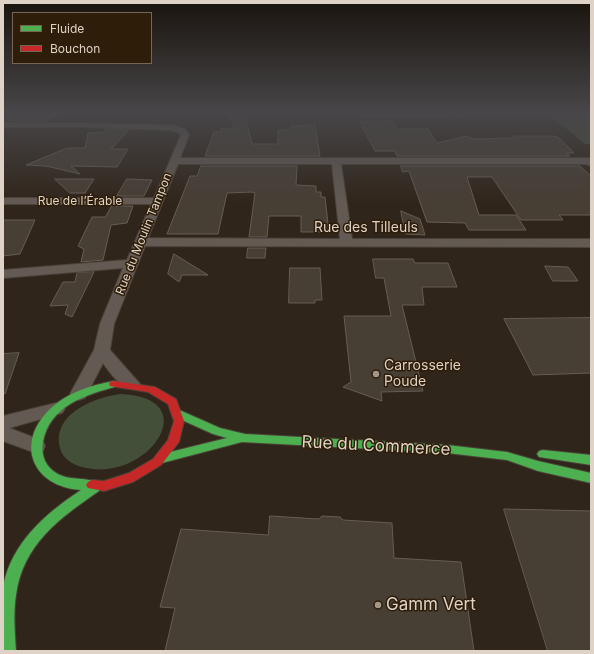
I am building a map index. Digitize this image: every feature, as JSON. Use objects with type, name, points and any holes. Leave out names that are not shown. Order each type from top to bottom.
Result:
[{"type":"main road","points":[[114,384],[132,384],[148,387],[161,393],[171,402],[177,413],[179,423],[177,435],[162,458],[149,469],[133,478],[114,484],[95,487],[78,486],[63,482],[51,476],[37,457],[36,446],[42,426],[57,409],[79,394],[114,384]]},
{"type":"main road","name":"Rue du Commerce","points":[[177,413],[217,431],[245,438],[447,450],[507,456],[534,454],[591,460]]},
{"type":"main road","name":"Rue du Commerce","points":[[162,458],[183,454],[216,443],[245,438]]},
{"type":"main road","name":"Rue du Commerce","points":[[507,456],[538,466],[591,478]]},
{"type":"main road","points":[[8,651],[6,639],[6,607],[10,579],[19,556],[51,518],[95,487]]},
{"type":"street","name":"Rue du Moulin Tampon","points":[[79,394],[102,350],[107,324],[181,144]]},
{"type":"street","points":[[174,161],[590,162]]},
{"type":"street","points":[[336,161],[347,243]]},
{"type":"street","name":"Rue de l’Érable","points":[[3,200],[158,201]]},
{"type":"street","name":"Rue des Tilleuls","points":[[141,242],[591,243]]},
{"type":"street","points":[[3,274],[131,264]]},
{"type":"street","points":[[102,350],[115,367],[132,384]]},
{"type":"street","points":[[3,423],[57,409]]},
{"type":"street","points":[[3,433],[36,446]]},
{"type":"green space","points":[[120,394],[146,399],[160,409],[164,423],[158,438],[146,453],[128,464],[106,469],[75,465],[61,452],[59,436],[62,426],[68,417],[87,404],[98,399]]},
{"type":"building","points":[[86,144],[116,144],[111,149],[128,149],[117,167],[71,166],[80,174],[46,166],[26,165],[67,148],[85,148]]},
{"type":"building","points":[[210,144],[318,144],[320,156],[205,156]]},
{"type":"building","points":[[371,144],[565,144],[574,153],[567,153],[570,156],[397,156],[395,151],[375,151]]},
{"type":"building","points":[[201,166],[297,166],[296,185],[316,186],[316,192],[321,192],[321,197],[325,197],[329,232],[301,232],[301,216],[269,216],[267,237],[249,237],[255,193],[252,192],[227,193],[218,234],[167,234],[190,176],[197,176]]},
{"type":"building","points":[[401,166],[580,166],[591,176],[591,215],[559,215],[563,220],[521,220],[492,177],[467,177],[479,215],[516,215],[526,230],[469,230],[465,223],[427,222],[409,171],[403,172]]},
{"type":"building","points":[[55,179],[94,179],[85,193],[70,193]]},
{"type":"building","points":[[127,179],[152,180],[144,196],[117,196]]},
{"type":"building","points":[[112,206],[133,206],[127,223],[111,225],[103,260],[81,262],[84,249],[78,246],[92,217],[105,217]]},
{"type":"building","points":[[401,211],[420,219],[425,235],[406,234]]},
{"type":"building","points":[[3,220],[35,220],[20,254],[3,256]]},
{"type":"building","points":[[248,248],[266,248],[265,258],[247,258]]},
{"type":"building","points":[[174,254],[208,275],[182,275],[179,282],[168,274]]},
{"type":"building","points":[[373,259],[413,259],[415,263],[448,263],[457,287],[422,287],[424,305],[402,305],[423,391],[381,392],[382,401],[343,387],[351,382],[344,316],[391,316],[384,278],[376,278]]},
{"type":"building","points":[[545,266],[568,267],[578,281],[553,281]]},
{"type":"building","points":[[290,268],[320,268],[322,300],[315,300],[315,303],[289,303]]},
{"type":"building","points":[[94,272],[72,317],[65,314],[68,305],[50,306],[63,282],[75,282],[77,273]]},
{"type":"building","points":[[591,318],[591,373],[533,375],[504,319]]},
{"type":"building","points":[[19,353],[5,394],[3,393],[3,354]]},
{"type":"building","points":[[504,509],[591,511],[591,651],[548,651]]},
{"type":"building","points":[[270,516],[319,519],[322,516],[340,517],[343,520],[392,523],[394,558],[461,562],[474,651],[165,651],[175,608],[160,607],[181,529],[268,535]]},
{"type":"traffic: fast","points":[[92,485],[69,483],[61,481],[48,474],[40,465],[36,444],[45,422],[53,412],[63,404],[87,391],[114,384]]},
{"type":"traffic: fast","points":[[177,413],[217,431],[245,438],[447,449],[507,456],[538,466],[591,478]]},
{"type":"traffic: fast","points":[[162,458],[238,439]]},
{"type":"traffic: fast","points":[[543,454],[591,460]]},
{"type":"traffic: fast","points":[[8,651],[8,595],[14,573],[22,554],[35,536],[51,520],[71,503],[95,487]]},
{"type":"traffic: jam","points":[[92,485],[104,486],[133,477],[157,462],[173,442],[179,421],[172,402],[151,389],[114,384]]},
{"type":"place","name":"Carrosserie Poude","points":[[376,374]]},
{"type":"place","name":"Gamm Vert","points":[[378,605]]}]
